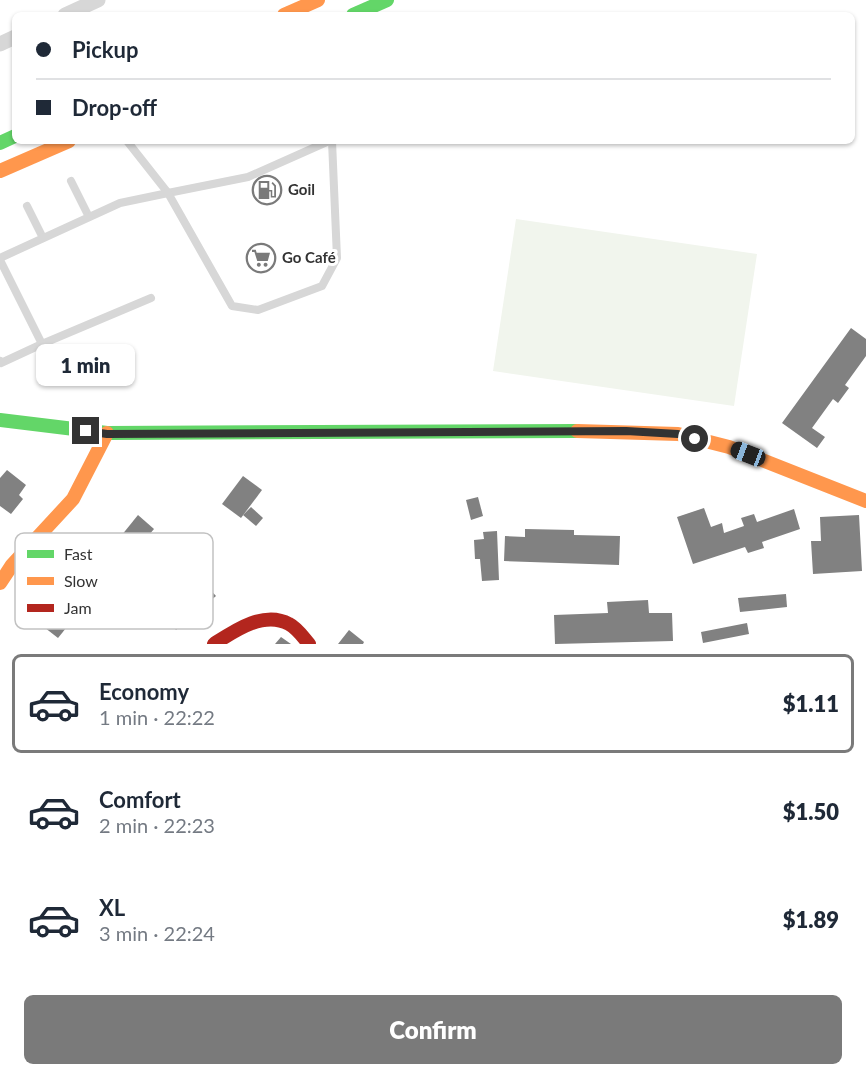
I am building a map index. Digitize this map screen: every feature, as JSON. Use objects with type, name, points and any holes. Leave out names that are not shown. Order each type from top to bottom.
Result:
[{"type":"street","points":[[72,12],[98,0]]},
{"type":"street","points":[[291,12],[318,0]]},
{"type":"street","points":[[360,12],[387,0]]},
{"type":"street","points":[[0,171],[62,144]]},
{"type":"street","points":[[0,420],[107,434],[507,430],[678,434],[729,447],[866,501]]},
{"type":"street","points":[[36,533],[73,499],[107,434]]},
{"type":"street","points":[[0,583],[6,561]]},
{"type":"street","points":[[214,644],[239,628],[277,619],[290,624],[309,644]]},
{"type":"lane","points":[[129,144],[168,194],[232,306],[258,310],[322,286],[337,258],[331,144]]},
{"type":"lane","points":[[42,344],[0,259],[120,203],[248,177],[324,144]]},
{"type":"lane","points":[[71,181],[89,217]]},
{"type":"lane","points":[[27,206],[43,238]]},
{"type":"lane","points":[[0,361],[1,363],[151,298]]},
{"type":"shaded area","points":[[516,219],[757,254],[734,406],[493,371]]},
{"type":"building","points":[[851,328],[866,339],[866,356],[845,385],[849,388],[838,403],[833,399],[812,428],[825,437],[817,448],[782,423]]},
{"type":"building","points":[[7,470],[26,485],[19,495],[23,499],[11,514],[0,506],[0,478]]},
{"type":"building","points":[[243,476],[262,490],[241,518],[222,504]]},
{"type":"building","points":[[478,497],[483,516],[471,520],[466,500]]},
{"type":"building","points":[[251,507],[263,518],[256,526],[243,515]]},
{"type":"building","points":[[704,508],[711,527],[722,523],[724,533],[744,526],[741,518],[754,514],[757,522],[794,509],[800,529],[762,542],[764,548],[748,553],[745,547],[693,564],[677,517]]},
{"type":"building","points":[[138,515],[154,529],[151,533],[123,533]]},
{"type":"building","points":[[859,515],[862,571],[813,574],[811,541],[821,541],[820,517]]},
{"type":"building","points":[[525,529],[574,530],[574,535],[620,536],[619,565],[504,561],[505,536],[525,537]]},
{"type":"building","points":[[497,531],[499,580],[482,581],[480,559],[475,559],[474,540],[484,539],[483,532]]},
{"type":"building","points":[[786,594],[787,607],[740,612],[738,598]]},
{"type":"building","points":[[648,600],[649,613],[672,613],[673,641],[555,644],[554,615],[608,613],[607,602]]},
{"type":"building","points":[[747,623],[749,634],[703,643],[701,632]]},
{"type":"building","points":[[46,629],[65,629],[58,638]]},
{"type":"building","points":[[349,630],[364,642],[363,644],[338,644]]},
{"type":"building","points":[[281,637],[291,644],[275,644]]},
{"type":"traffic: fast","points":[[360,12],[387,0]]},
{"type":"traffic: fast","points":[[0,143],[12,137]]},
{"type":"traffic: fast","points":[[0,420],[107,433],[577,431]]},
{"type":"traffic: slow","points":[[291,12],[318,0]]},
{"type":"traffic: slow","points":[[0,171],[62,144]]},
{"type":"traffic: slow","points":[[577,431],[678,434],[729,447],[866,501]]},
{"type":"traffic: slow","points":[[42,533],[73,499],[107,433]]},
{"type":"traffic: slow","points":[[0,583],[15,562]]},
{"type":"traffic: jam","points":[[214,644],[250,624],[270,619],[292,626],[309,644]]},
{"type":"place","name":"Goil","points":[[267,190]]},
{"type":"place","name":"Go Café","points":[[261,258]]},
{"type":"route","points":[[86,431],[107,434],[626,431],[678,434],[695,439]]}]
